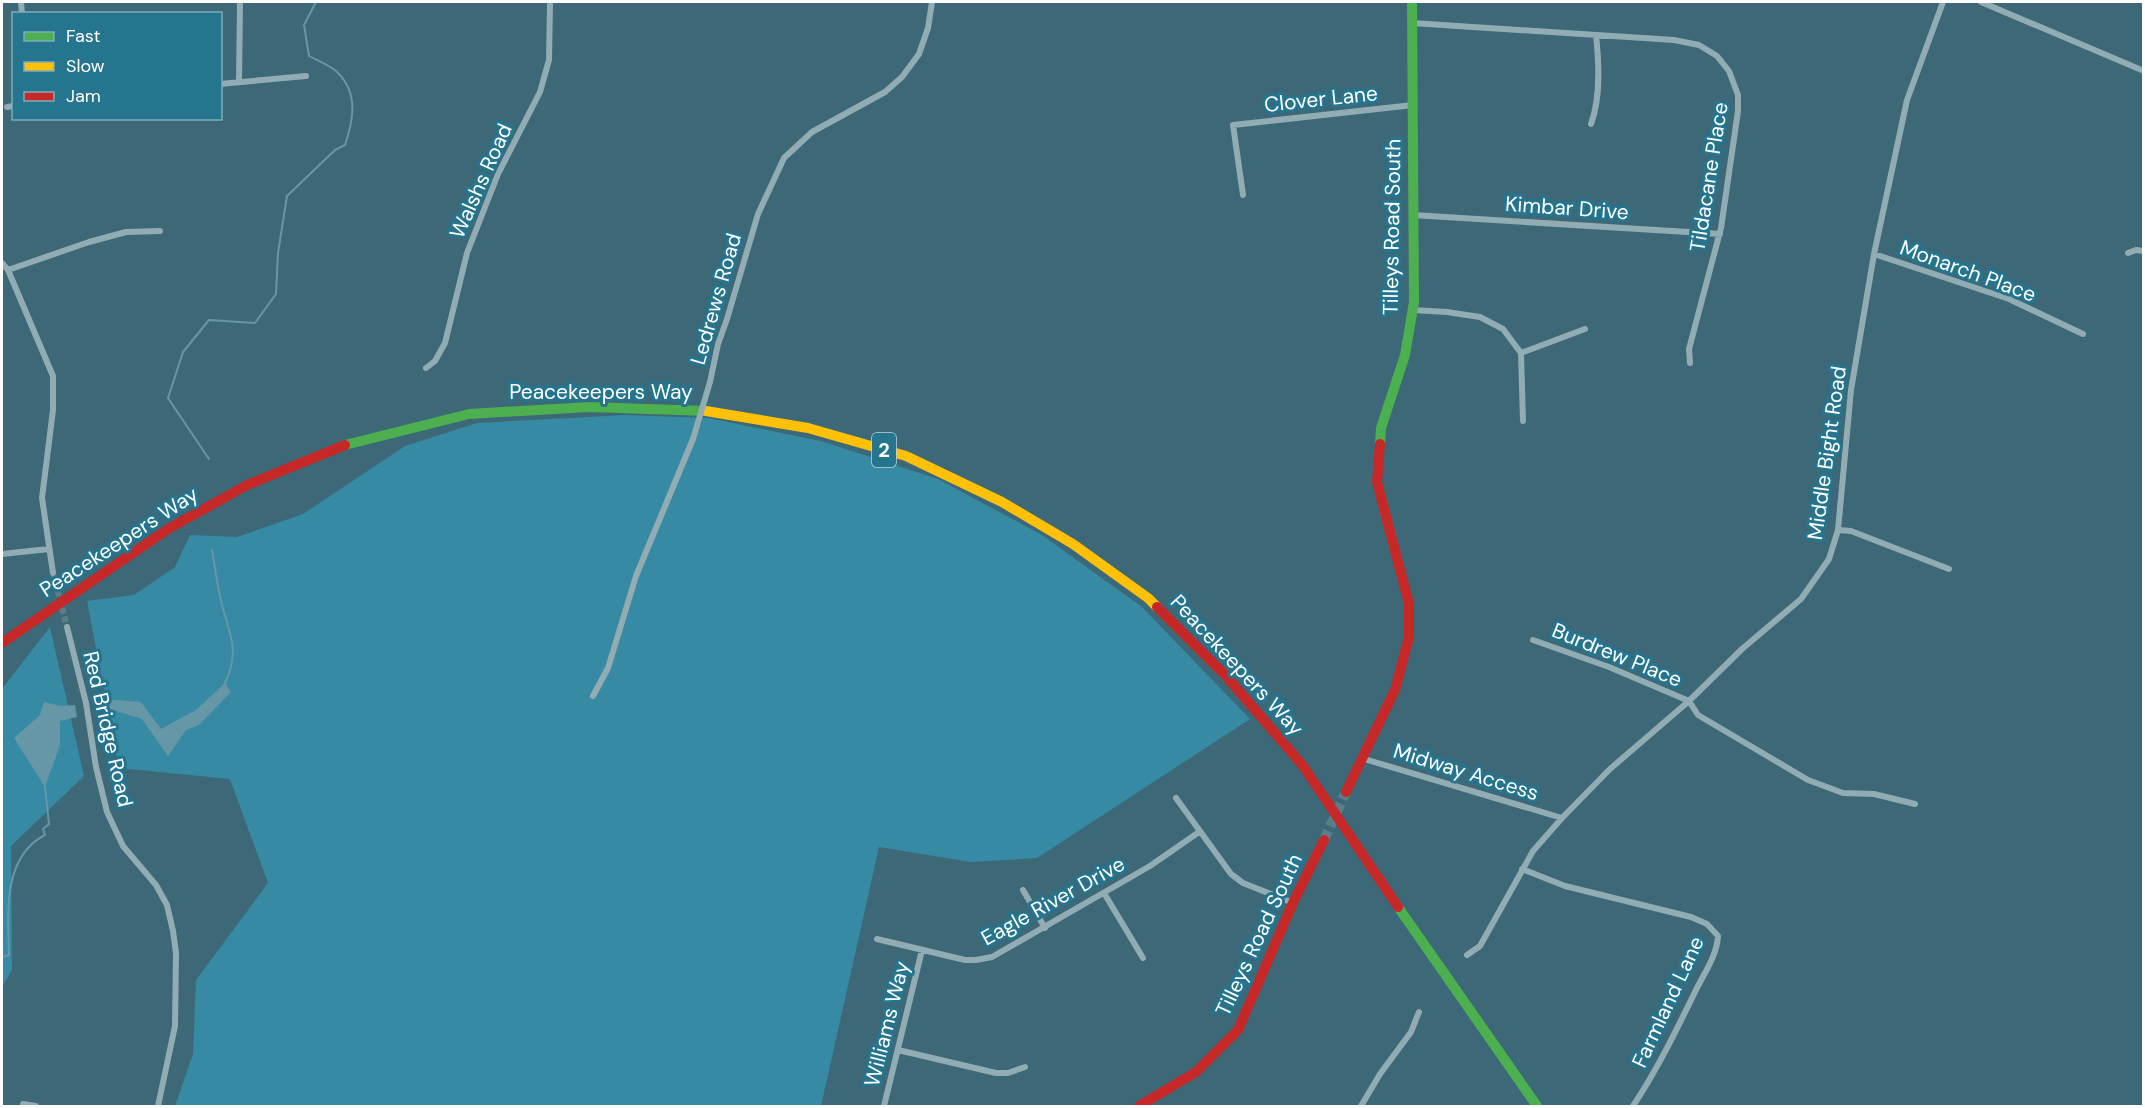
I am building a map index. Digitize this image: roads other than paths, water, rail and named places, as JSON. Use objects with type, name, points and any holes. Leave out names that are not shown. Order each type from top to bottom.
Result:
[{"type":"main road","name":"Tilleys Road South","points":[[1346,792],[1395,690],[1409,637],[1409,604],[1377,482],[1381,428],[1405,355],[1413,310],[1412,2]]},
{"type":"main road","name":"Peacekeepers Way","points":[[2,643],[168,529],[247,485],[349,443],[469,414],[589,407],[701,410],[808,428],[906,456],[1002,502],[1073,544],[1148,598],[1226,676],[1303,766],[1385,889],[1537,1107]]},
{"type":"main road","name":"Tilleys Road South","points":[[1139,1107],[1196,1072],[1238,1030],[1293,903],[1324,840]]},
{"type":"street","points":[[239,82],[240,2]]},
{"type":"street","name":"Walshs Road","points":[[426,368],[435,361],[446,343],[467,253],[498,174],[540,92],[549,60],[550,2]]},
{"type":"street","name":"Ledrews Road","points":[[593,696],[608,668],[636,576],[693,440],[710,382],[718,344],[758,214],[784,158],[812,132],[885,92],[902,77],[919,54],[928,28],[932,2]]},
{"type":"street","name":"Middle Bight Road","points":[[1467,955],[1480,946],[1533,851],[1562,818],[1610,769],[1689,701],[1742,649],[1801,599],[1829,559],[1838,530],[1851,390],[1874,254],[1907,100],[1944,2]]},
{"type":"street","points":[[1981,2],[2144,71]]},
{"type":"street","name":"Tildacane Place","points":[[1412,23],[1674,40],[1699,45],[1717,56],[1729,71],[1736,88],[1738,103],[1720,234],[1689,349],[1690,363]]},
{"type":"street","points":[[1591,124],[1596,111],[1599,56],[1596,35]]},
{"type":"street","points":[[222,84],[306,76]]},
{"type":"street","name":"Clover Lane","points":[[1243,195],[1233,125],[1413,105]]},
{"type":"street","name":"Kimbar Drive","points":[[1413,215],[1720,234]]},
{"type":"street","points":[[8,270],[89,242],[126,232],[160,231]]},
{"type":"street","points":[[2128,253],[2144,250]]},
{"type":"street","name":"Monarch Place","points":[[1874,254],[2009,299],[2083,334]]},
{"type":"street","points":[[2,262],[8,270],[53,376],[53,410],[42,498],[53,573]]},
{"type":"street","points":[[1413,310],[1480,317],[1503,329],[1521,353],[1523,421]]},
{"type":"street","points":[[1521,353],[1585,328]]},
{"type":"street","points":[[1838,530],[1851,531],[1949,569]]},
{"type":"street","points":[[2,554],[49,549]]},
{"type":"street","name":"Red Bridge Road","points":[[67,627],[86,703],[96,767],[108,812],[123,846],[156,885],[167,905],[173,932],[176,953],[175,1026],[158,1107]]},
{"type":"street","name":"Burdrew Place","points":[[1533,640],[1609,667],[1689,701]]},
{"type":"street","points":[[1689,701],[1698,715],[1808,780],[1843,792],[1874,794],[1915,804]]},
{"type":"street","name":"Midway Access","points":[[1361,758],[1562,818]]},
{"type":"street","points":[[1176,798],[1222,864],[1237,879],[1293,903]]},
{"type":"street","name":"Eagle River Drive","points":[[877,939],[965,960],[982,960],[1002,953],[1045,928],[1157,861],[1199,832]]},
{"type":"street","name":"Farmland Lane","points":[[1522,869],[1565,886],[1691,917],[1707,924],[1718,936],[1713,954],[1675,1032],[1651,1079],[1633,1107]]},
{"type":"street","points":[[1023,890],[1045,928]]},
{"type":"street","points":[[1104,893],[1143,958]]},
{"type":"street","name":"Williams Way","points":[[884,1107],[922,950]]},
{"type":"street","points":[[1361,1107],[1380,1074],[1411,1032],[1419,1012]]},
{"type":"street","points":[[898,1050],[996,1073],[1008,1073],[1024,1067]]},
{"type":"street","points":[[22,1104],[36,1107]]},
{"type":"waterway","points":[[209,459],[168,398],[183,352],[209,320],[255,323],[276,294],[278,253],[287,196],[335,150],[345,145],[350,127],[352,99],[345,81],[332,68],[309,56],[304,25],[316,2]]},
{"type":"waterway","points":[[212,550],[233,651],[230,671],[225,683]]},
{"type":"waterway","points":[[2,957],[9,955],[10,888],[14,872],[21,857],[31,845],[45,835],[43,829],[49,824],[45,787]]},
{"type":"tunnel","points":[[53,573],[67,627]]},
{"type":"tunnel","points":[[1324,840],[1346,792]]}]
